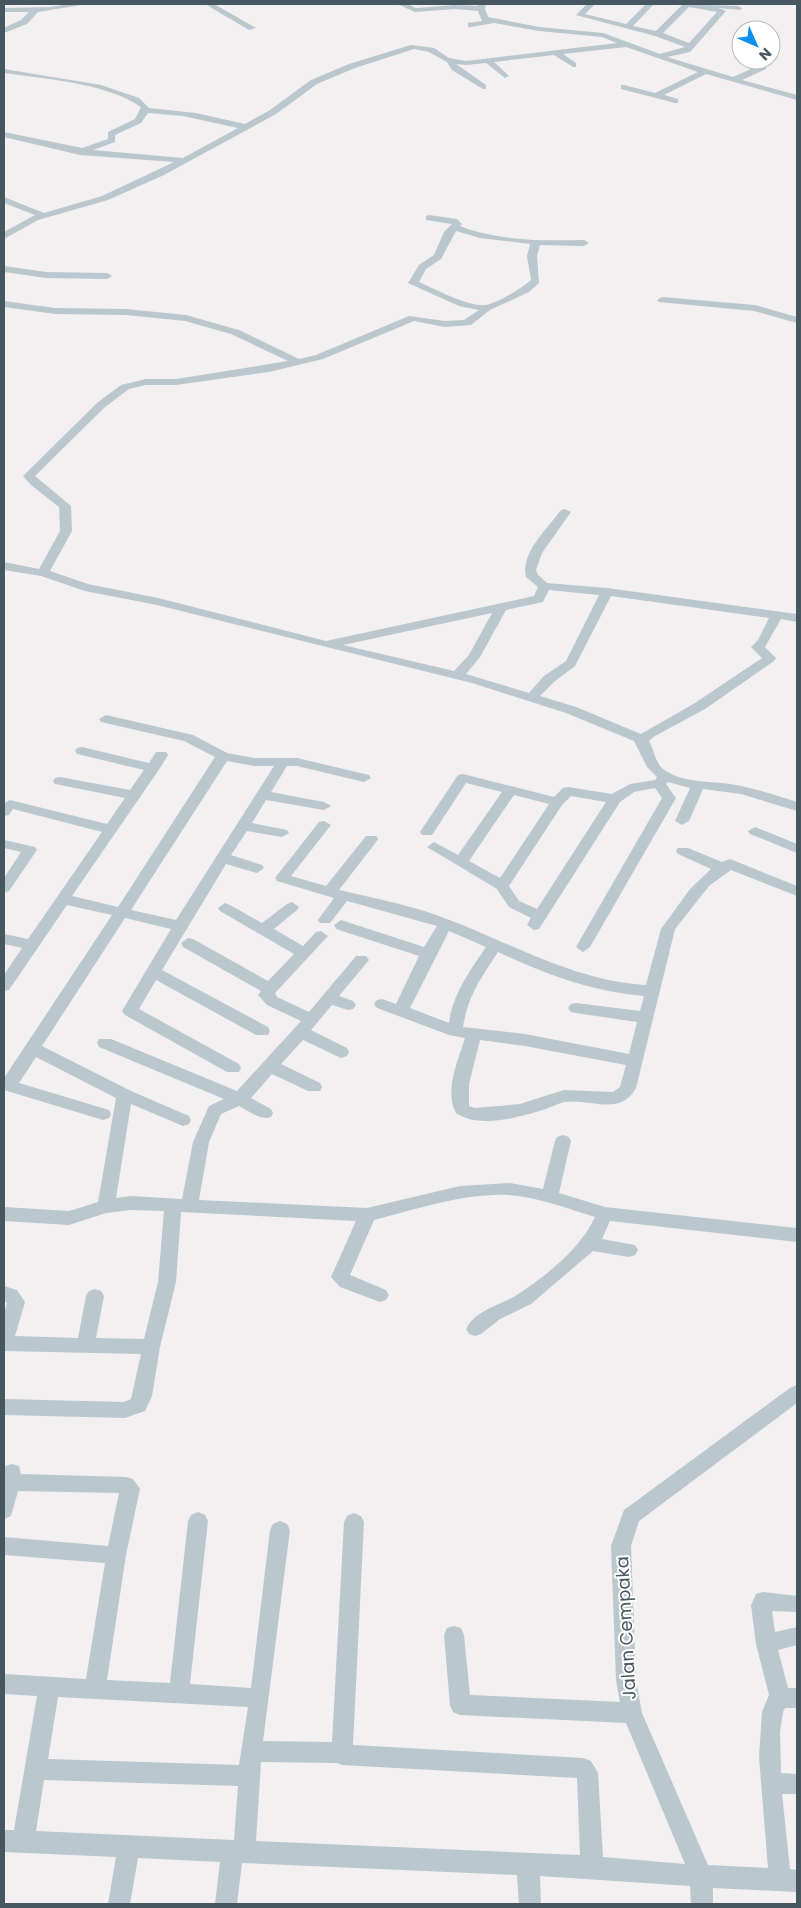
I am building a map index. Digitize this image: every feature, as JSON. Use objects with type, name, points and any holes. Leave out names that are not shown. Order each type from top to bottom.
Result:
[{"type":"street","points":[[4,10],[35,10],[83,4]]},
{"type":"street","points":[[209,4],[252,28]]},
{"type":"street","points":[[401,4],[413,10],[482,6],[484,18],[492,21],[545,30],[610,37],[658,57],[797,98]]},
{"type":"street","points":[[591,4],[580,16],[658,34],[689,46]]},
{"type":"street","points":[[627,27],[650,4]]},
{"type":"street","points":[[658,34],[686,4],[722,11],[685,51],[658,57]]},
{"type":"street","points":[[702,4],[738,8]]},
{"type":"street","points":[[4,31],[24,22],[35,10]]},
{"type":"street","points":[[472,25],[492,21]]},
{"type":"street","points":[[610,37],[637,29]]},
{"type":"street","points":[[4,236],[42,215],[104,198],[161,173],[273,112],[314,82],[379,56],[410,48],[422,48],[451,61],[466,63],[628,44]]},
{"type":"street","points":[[555,52],[573,65]]},
{"type":"street","points":[[451,61],[452,66],[483,87]]},
{"type":"street","points":[[488,61],[505,76]]},
{"type":"street","points":[[734,80],[756,70]]},
{"type":"street","points":[[4,71],[72,81],[124,94],[143,103],[145,110],[140,120],[111,134],[112,140],[80,152]]},
{"type":"street","points":[[658,95],[705,72]]},
{"type":"street","points":[[624,87],[676,101]]},
{"type":"street","points":[[145,110],[162,110],[204,117],[246,127]]},
{"type":"street","points":[[4,135],[80,152],[145,160],[182,160]]},
{"type":"street","points":[[4,200],[42,215]]},
{"type":"street","points":[[430,218],[454,221],[457,224],[449,232],[440,255],[422,266],[413,283],[462,304],[487,308]]},
{"type":"street","points":[[455,227],[463,232],[564,244],[584,243]]},
{"type":"street","points":[[43,573],[66,531],[65,506],[35,483],[29,476],[101,405],[125,387],[137,383],[197,380],[269,369],[295,361],[319,357],[412,318],[445,324],[473,321],[487,308],[526,290],[536,282],[532,256],[536,241]]},
{"type":"street","points":[[4,269],[46,275],[107,276]]},
{"type":"street","points":[[662,300],[755,308],[797,320]]},
{"type":"street","points":[[4,304],[55,311],[135,313],[186,318],[235,332],[295,361]]},
{"type":"street","points":[[418,318],[431,308]]},
{"type":"street","points":[[565,512],[552,532],[544,538],[530,568],[530,573],[534,580],[544,586],[607,592],[797,618]]},
{"type":"street","points":[[4,566],[43,573],[85,587],[158,602],[456,676],[571,710],[643,740],[653,767],[663,780],[669,798],[583,947]]},
{"type":"street","points":[[325,644],[539,600],[544,586]]},
{"type":"street","points":[[532,697],[549,679],[571,663],[607,592]]},
{"type":"street","points":[[456,676],[474,656],[501,607]]},
{"type":"street","points":[[643,740],[650,734],[700,706],[770,658],[757,647],[763,642],[777,615]]},
{"type":"street","points":[[106,719],[188,738],[223,756],[254,762],[298,762],[364,778]]},
{"type":"street","points":[[4,986],[109,828],[157,762],[82,751]]},
{"type":"street","points":[[103,1114],[6,1084],[34,1050],[223,756]]},
{"type":"street","points":[[233,1068],[130,1011],[180,926],[283,762]]},
{"type":"street","points":[[427,832],[463,778],[557,802]]},
{"type":"street","points":[[434,847],[502,886],[514,904],[537,921],[614,799],[622,791],[663,780],[740,790],[797,806]]},
{"type":"street","points":[[60,781],[133,795]]},
{"type":"street","points":[[682,820],[699,784]]},
{"type":"street","points":[[461,861],[510,791]]},
{"type":"street","points":[[502,886],[557,802],[568,791],[614,799]]},
{"type":"street","points":[[263,795],[324,806]]},
{"type":"street","points":[[4,812],[10,804],[109,828]]},
{"type":"street","points":[[324,825],[282,878],[336,894],[393,907],[446,924],[572,977],[624,991],[652,991]]},
{"type":"street","points":[[243,826],[282,834]]},
{"type":"street","points":[[755,831],[797,849]]},
{"type":"street","points":[[325,920],[336,894],[371,839]]},
{"type":"street","points":[[4,844],[30,850],[4,888]]},
{"type":"street","points":[[683,851],[722,868]]},
{"type":"street","points":[[224,858],[257,868]]},
{"type":"street","points":[[474,1035],[459,1098],[462,1109],[473,1116],[536,1106],[563,1097],[613,1099],[621,1097],[628,1088],[644,1017],[658,974],[668,929],[681,909],[722,868],[730,864],[797,891]]},
{"type":"street","points":[[63,898],[180,926]]},
{"type":"street","points":[[263,930],[292,907]]},
{"type":"street","points":[[225,908],[304,953]]},
{"type":"street","points":[[400,1010],[428,954],[446,924]]},
{"type":"street","points":[[341,925],[428,954]]},
{"type":"street","points":[[311,1019],[272,1001],[266,996],[270,988],[321,936]]},
{"type":"street","points":[[4,938],[31,945]]},
{"type":"street","points":[[188,944],[270,988]]},
{"type":"street","points":[[455,1031],[459,1005],[470,982],[495,946]]},
{"type":"street","points":[[4,1408],[125,1410],[138,1405],[143,1396],[151,1348],[167,1282],[181,1206],[200,1142],[209,1121],[216,1110],[240,1099],[301,1032],[361,960]]},
{"type":"street","points":[[154,972],[262,1031]]},
{"type":"street","points":[[329,998],[348,1004]]},
{"type":"street","points":[[382,1004],[455,1031],[474,1035],[525,1040],[634,1061]]},
{"type":"street","points":[[576,1008],[644,1017]]},
{"type":"street","points":[[301,1032],[341,1052]]},
{"type":"street","points":[[105,1043],[240,1099],[265,1113]]},
{"type":"street","points":[[34,1050],[125,1095],[183,1120]]},
{"type":"street","points":[[270,1066],[314,1087]]},
{"type":"street","points":[[106,1206],[125,1095]]},
{"type":"street","points":[[550,1197],[563,1141]]},
{"type":"street","points":[[4,1214],[69,1218],[106,1206],[131,1203],[367,1215],[460,1192],[510,1189],[550,1197],[605,1214],[663,1222],[797,1235]]},
{"type":"street","points":[[475,1329],[494,1314],[530,1295],[589,1244],[598,1232],[605,1214]]},
{"type":"street","points":[[367,1215],[352,1256],[340,1277],[346,1282],[380,1295]]},
{"type":"street","points":[[589,1244],[629,1250]]},
{"type":"street","points":[[4,1293],[11,1295],[16,1302],[4,1344],[151,1348]]},
{"type":"street","points":[[85,1346],[95,1296]]},
{"type":"street","name":"Jalan Cempaka","points":[[702,1904],[701,1876],[632,1713],[626,1680],[621,1557],[627,1525],[632,1516],[666,1488],[797,1393]]},
{"type":"street","points":[[4,1510],[12,1477],[129,1487],[116,1555],[95,1689]]},
{"type":"street","points":[[179,1694],[198,1521]]},
{"type":"street","points":[[342,1753],[354,1522]]},
{"type":"street","points":[[226,1904],[238,1853],[251,1776],[251,1751],[260,1698],[280,1530]]},
{"type":"street","points":[[4,1546],[116,1555]]},
{"type":"street","points":[[49,1687],[36,1769],[14,1841],[238,1853],[528,1866],[592,1867],[701,1876],[789,1880],[772,1783],[769,1746],[773,1704],[788,1697],[766,1644],[762,1605],[763,1601],[795,1604]]},
{"type":"street","points":[[454,1635],[460,1705],[632,1713]]},
{"type":"street","points":[[766,1644],[797,1636]]},
{"type":"street","points":[[4,1684],[260,1698]]},
{"type":"street","points":[[251,1751],[342,1753],[344,1756],[583,1768],[587,1773],[592,1867]]},
{"type":"street","points":[[36,1769],[251,1776]]},
{"type":"street","points":[[772,1783],[797,1784]]},
{"type":"street","points":[[119,1904],[129,1848]]},
{"type":"street","points":[[528,1866],[530,1904]]}]
